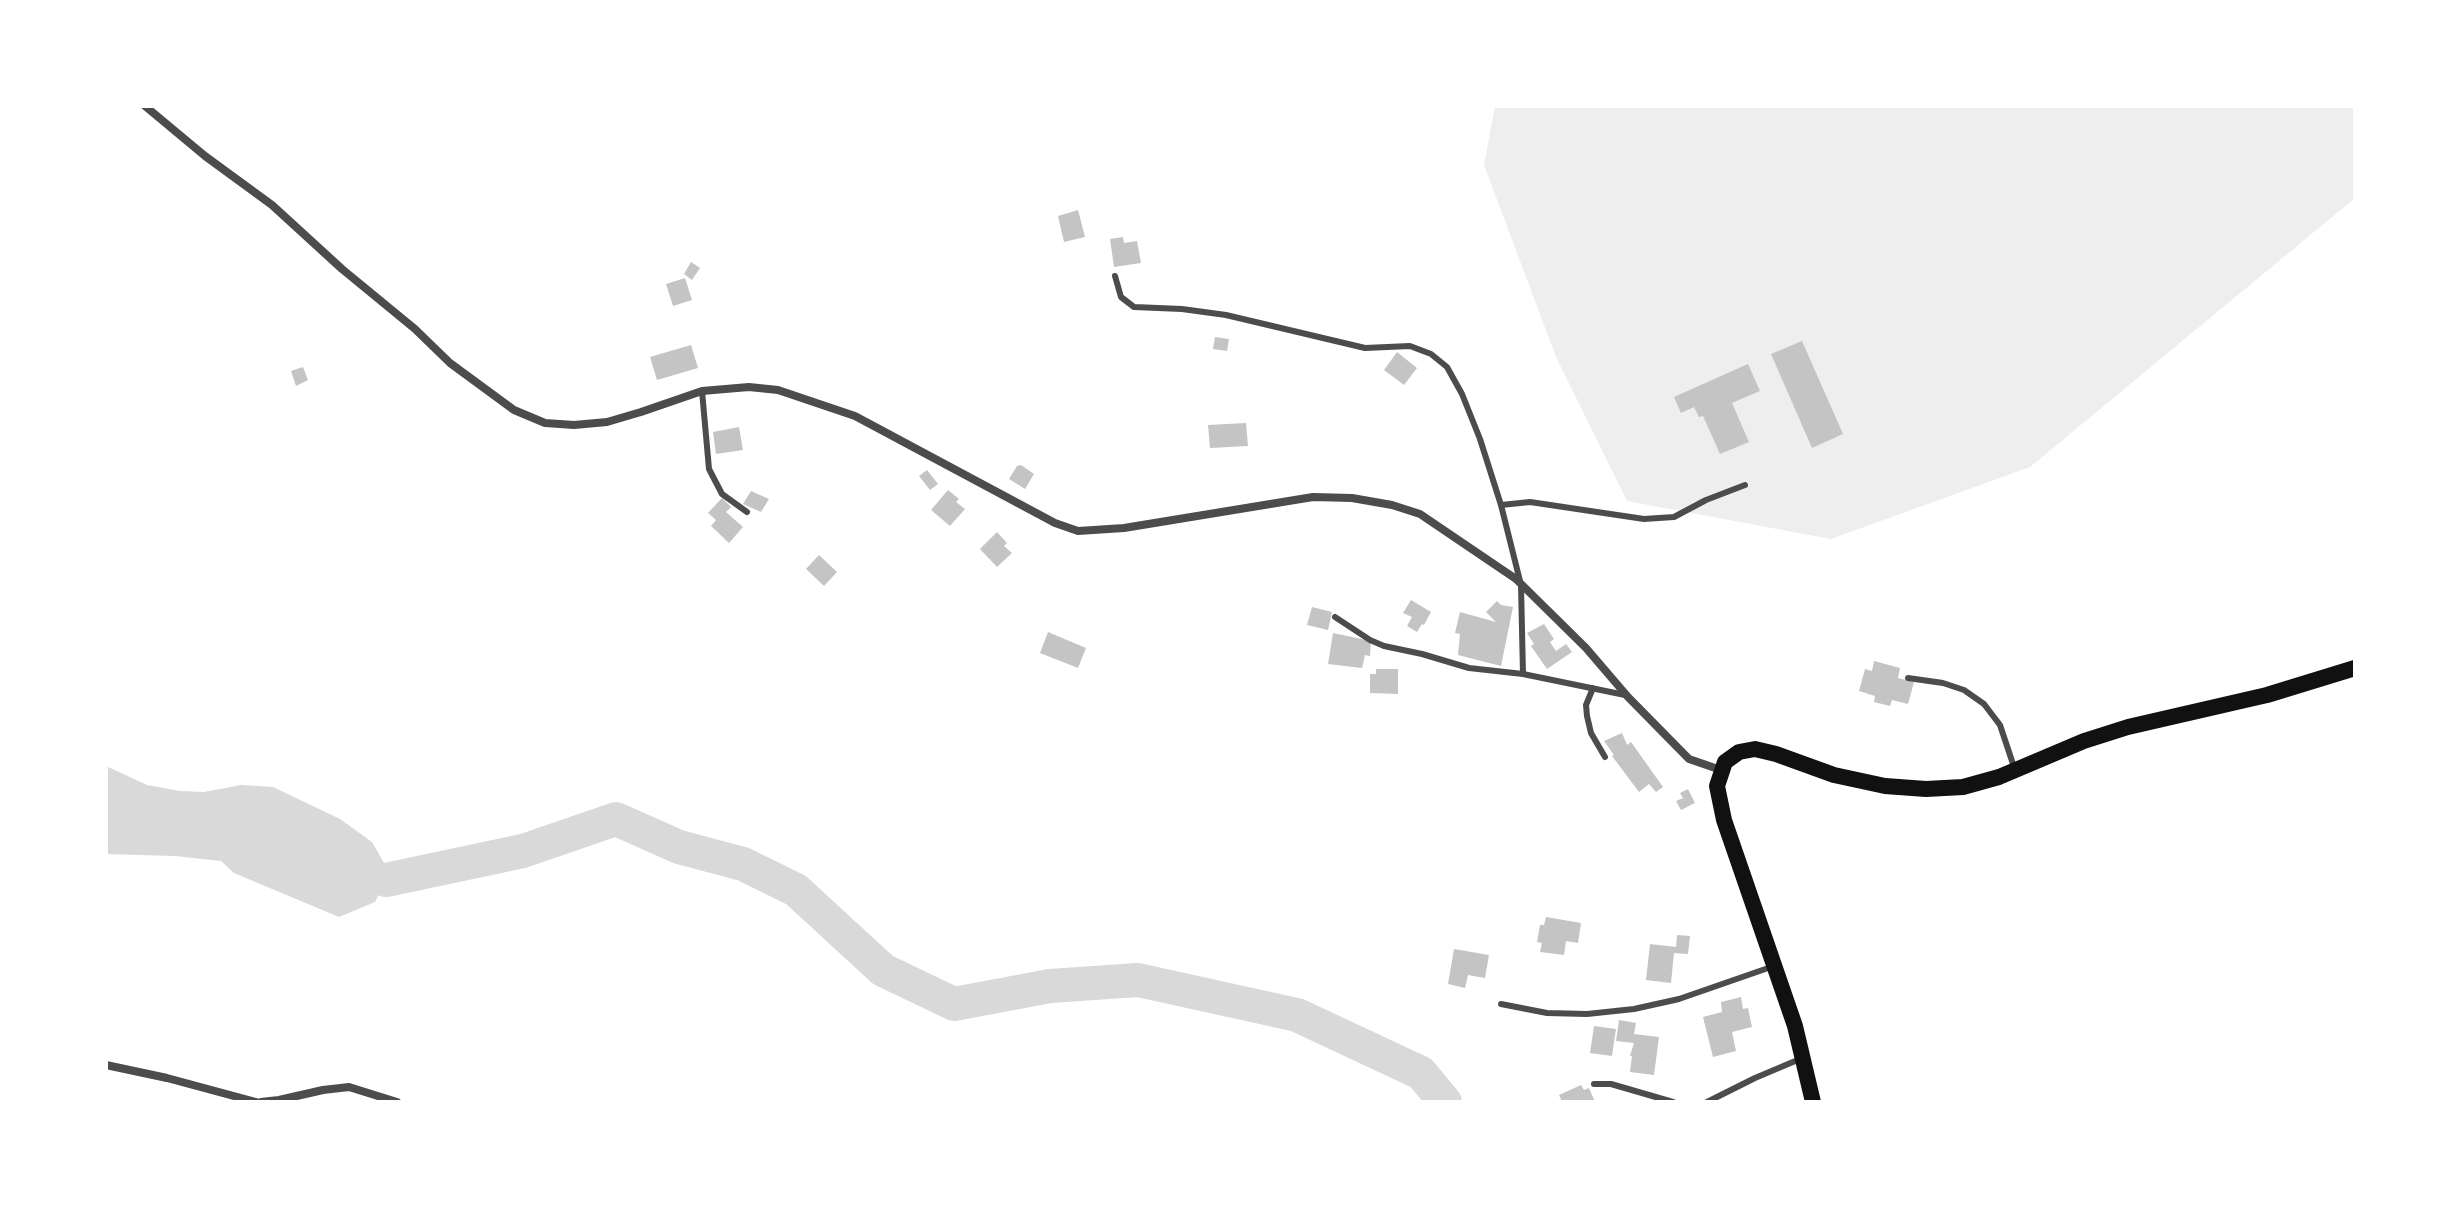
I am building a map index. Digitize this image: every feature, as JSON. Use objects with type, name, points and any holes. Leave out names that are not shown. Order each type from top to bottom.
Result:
[{"type":"main road","points":[[1813,1102],[1795,1026],[1724,820],[1717,786],[1725,762],[1739,752],[1755,749],[1834,775],[1885,786],[1926,789],[1963,787],[2128,727],[2267,695],[2355,668]]},
{"type":"street","points":[[145,106],[205,156],[272,205],[450,363],[514,410],[545,423],[574,425],[641,412],[702,391],[749,387],[778,390],[855,416],[1055,523],[1078,531],[1124,528],[1313,497],[1352,498],[1392,505],[1420,514],[1482,554],[1521,585],[1586,648],[1628,697],[1689,759],[1721,770]]},
{"type":"street","points":[[106,1065],[258,1102],[349,1087],[397,1102]]},
{"type":"lane","points":[[1115,276],[1121,297],[1134,307],[1226,315],[1365,348],[1410,346],[1431,354],[1447,367],[1462,394],[1501,505],[1521,585],[1523,674]]},
{"type":"lane","points":[[702,391],[709,469],[722,494],[747,512]]},
{"type":"lane","points":[[1501,505],[1530,502],[1644,519],[1674,517],[1745,485]]},
{"type":"lane","points":[[1335,617],[1384,646],[1469,668],[1523,674],[1628,697]]},
{"type":"lane","points":[[1908,678],[1943,683],[1964,690],[1984,704],[2000,725],[2016,770]]},
{"type":"lane","points":[[1593,688],[1586,705],[1587,716],[1591,733],[1605,757]]},
{"type":"lane","points":[[1501,1004],[1547,1013],[1587,1014],[1634,1009],[1679,999],[1774,966]]},
{"type":"lane","points":[[1707,1102],[1804,1058]]},
{"type":"lane","points":[[1594,1084],[1626,1087],[1673,1102]]},
{"type":"shaded area","points":[[1495,106],[2355,106],[2355,198],[2030,467],[1831,539],[1627,501],[1556,357],[1484,165]]},
{"type":"shaded area","points":[[106,766],[147,785],[180,791],[204,792],[241,785],[273,787],[340,819],[372,842],[387,868],[386,880],[375,902],[339,917],[234,873],[221,861],[106,854]]},
{"type":"building","points":[[1078,210],[1085,237],[1064,242],[1058,216]]},
{"type":"building","points":[[1123,237],[1124,243],[1137,241],[1141,263],[1114,267],[1110,239]]},
{"type":"building","points":[[691,262],[700,268],[692,280],[684,274]]},
{"type":"building","points":[[685,278],[692,300],[673,306],[666,284]]},
{"type":"building","points":[[1215,337],[1229,339],[1227,351],[1213,349]]},
{"type":"building","points":[[1802,341],[1843,434],[1812,448],[1771,354]]},
{"type":"building","points":[[691,345],[698,368],[657,380],[650,357]]},
{"type":"building","points":[[1397,352],[1417,368],[1404,385],[1384,370]]},
{"type":"building","points":[[1748,364],[1760,391],[1732,403],[1749,442],[1720,454],[1703,416],[1699,417],[1694,407],[1681,413],[1674,397]]},
{"type":"building","points":[[303,367],[308,380],[296,386],[291,371]]},
{"type":"building","points":[[1246,423],[1248,446],[1210,448],[1208,425]]},
{"type":"building","points":[[739,427],[743,450],[716,454],[713,432]]},
{"type":"building","points":[[1021,465],[1034,474],[1025,489],[1009,479]]},
{"type":"building","points":[[927,470],[938,484],[930,490],[919,476]]},
{"type":"building","points":[[948,490],[965,509],[950,526],[931,510]]},
{"type":"building","points":[[751,491],[769,499],[761,512],[743,504]]},
{"type":"building","points":[[722,498],[731,507],[726,512],[743,527],[729,543],[711,526],[716,520],[708,513]]},
{"type":"building","points":[[997,532],[1007,543],[1004,546],[1012,553],[997,567],[980,549]]},
{"type":"building","points":[[819,555],[837,572],[824,586],[806,569]]},
{"type":"building","points":[[1411,600],[1431,612],[1417,632],[1407,626],[1412,617],[1403,613]]},
{"type":"building","points":[[1497,601],[1513,607],[1501,666],[1458,655],[1460,634],[1455,633],[1460,612],[1496,622],[1486,612]]},
{"type":"building","points":[[1312,607],[1332,612],[1328,630],[1307,625]]},
{"type":"building","points":[[1544,624],[1554,639],[1550,642],[1556,651],[1566,644],[1572,652],[1547,669],[1531,646],[1534,644],[1527,633]]},
{"type":"building","points":[[1048,632],[1086,648],[1078,668],[1040,653]]},
{"type":"building","points":[[1333,633],[1371,641],[1370,656],[1365,655],[1362,668],[1328,664]]},
{"type":"building","points":[[1874,661],[1900,668],[1898,678],[1914,682],[1908,704],[1892,700],[1890,706],[1874,702],[1875,696],[1859,691],[1865,669],[1872,671]]},
{"type":"building","points":[[1376,669],[1398,669],[1398,694],[1370,693],[1370,674],[1376,674]]},
{"type":"building","points":[[1622,733],[1627,745],[1631,742],[1663,787],[1656,792],[1649,784],[1639,792],[1612,756],[1604,741]]},
{"type":"building","points":[[1688,789],[1695,803],[1681,810],[1676,801],[1683,798],[1680,793]]},
{"type":"building","points":[[1546,917],[1581,923],[1578,943],[1566,941],[1564,955],[1540,952],[1542,943],[1537,942],[1540,925],[1544,925]]},
{"type":"building","points":[[1677,935],[1690,936],[1688,954],[1674,953],[1671,983],[1646,980],[1650,944],[1676,947]]},
{"type":"building","points":[[1454,949],[1489,955],[1485,978],[1468,975],[1465,988],[1448,984]]},
{"type":"building","points":[[1741,997],[1743,1009],[1748,1008],[1752,1027],[1732,1032],[1736,1051],[1713,1057],[1703,1017],[1722,1012],[1721,1002]]},
{"type":"building","points":[[1619,1020],[1636,1023],[1634,1034],[1659,1037],[1654,1075],[1630,1072],[1634,1043],[1616,1041]]},
{"type":"building","points":[[1594,1026],[1616,1029],[1612,1056],[1590,1053]]},
{"type":"building","points":[[1581,1085],[1584,1090],[1589,1088],[1595,1102],[1562,1102],[1559,1095]]},
{"type":"waterway","points":[[386,880],[523,851],[616,819],[679,847],[743,864],[796,890],[883,970],[954,1004],[1050,986],[1138,980],[1297,1015],[1421,1073],[1445,1102]]}]
